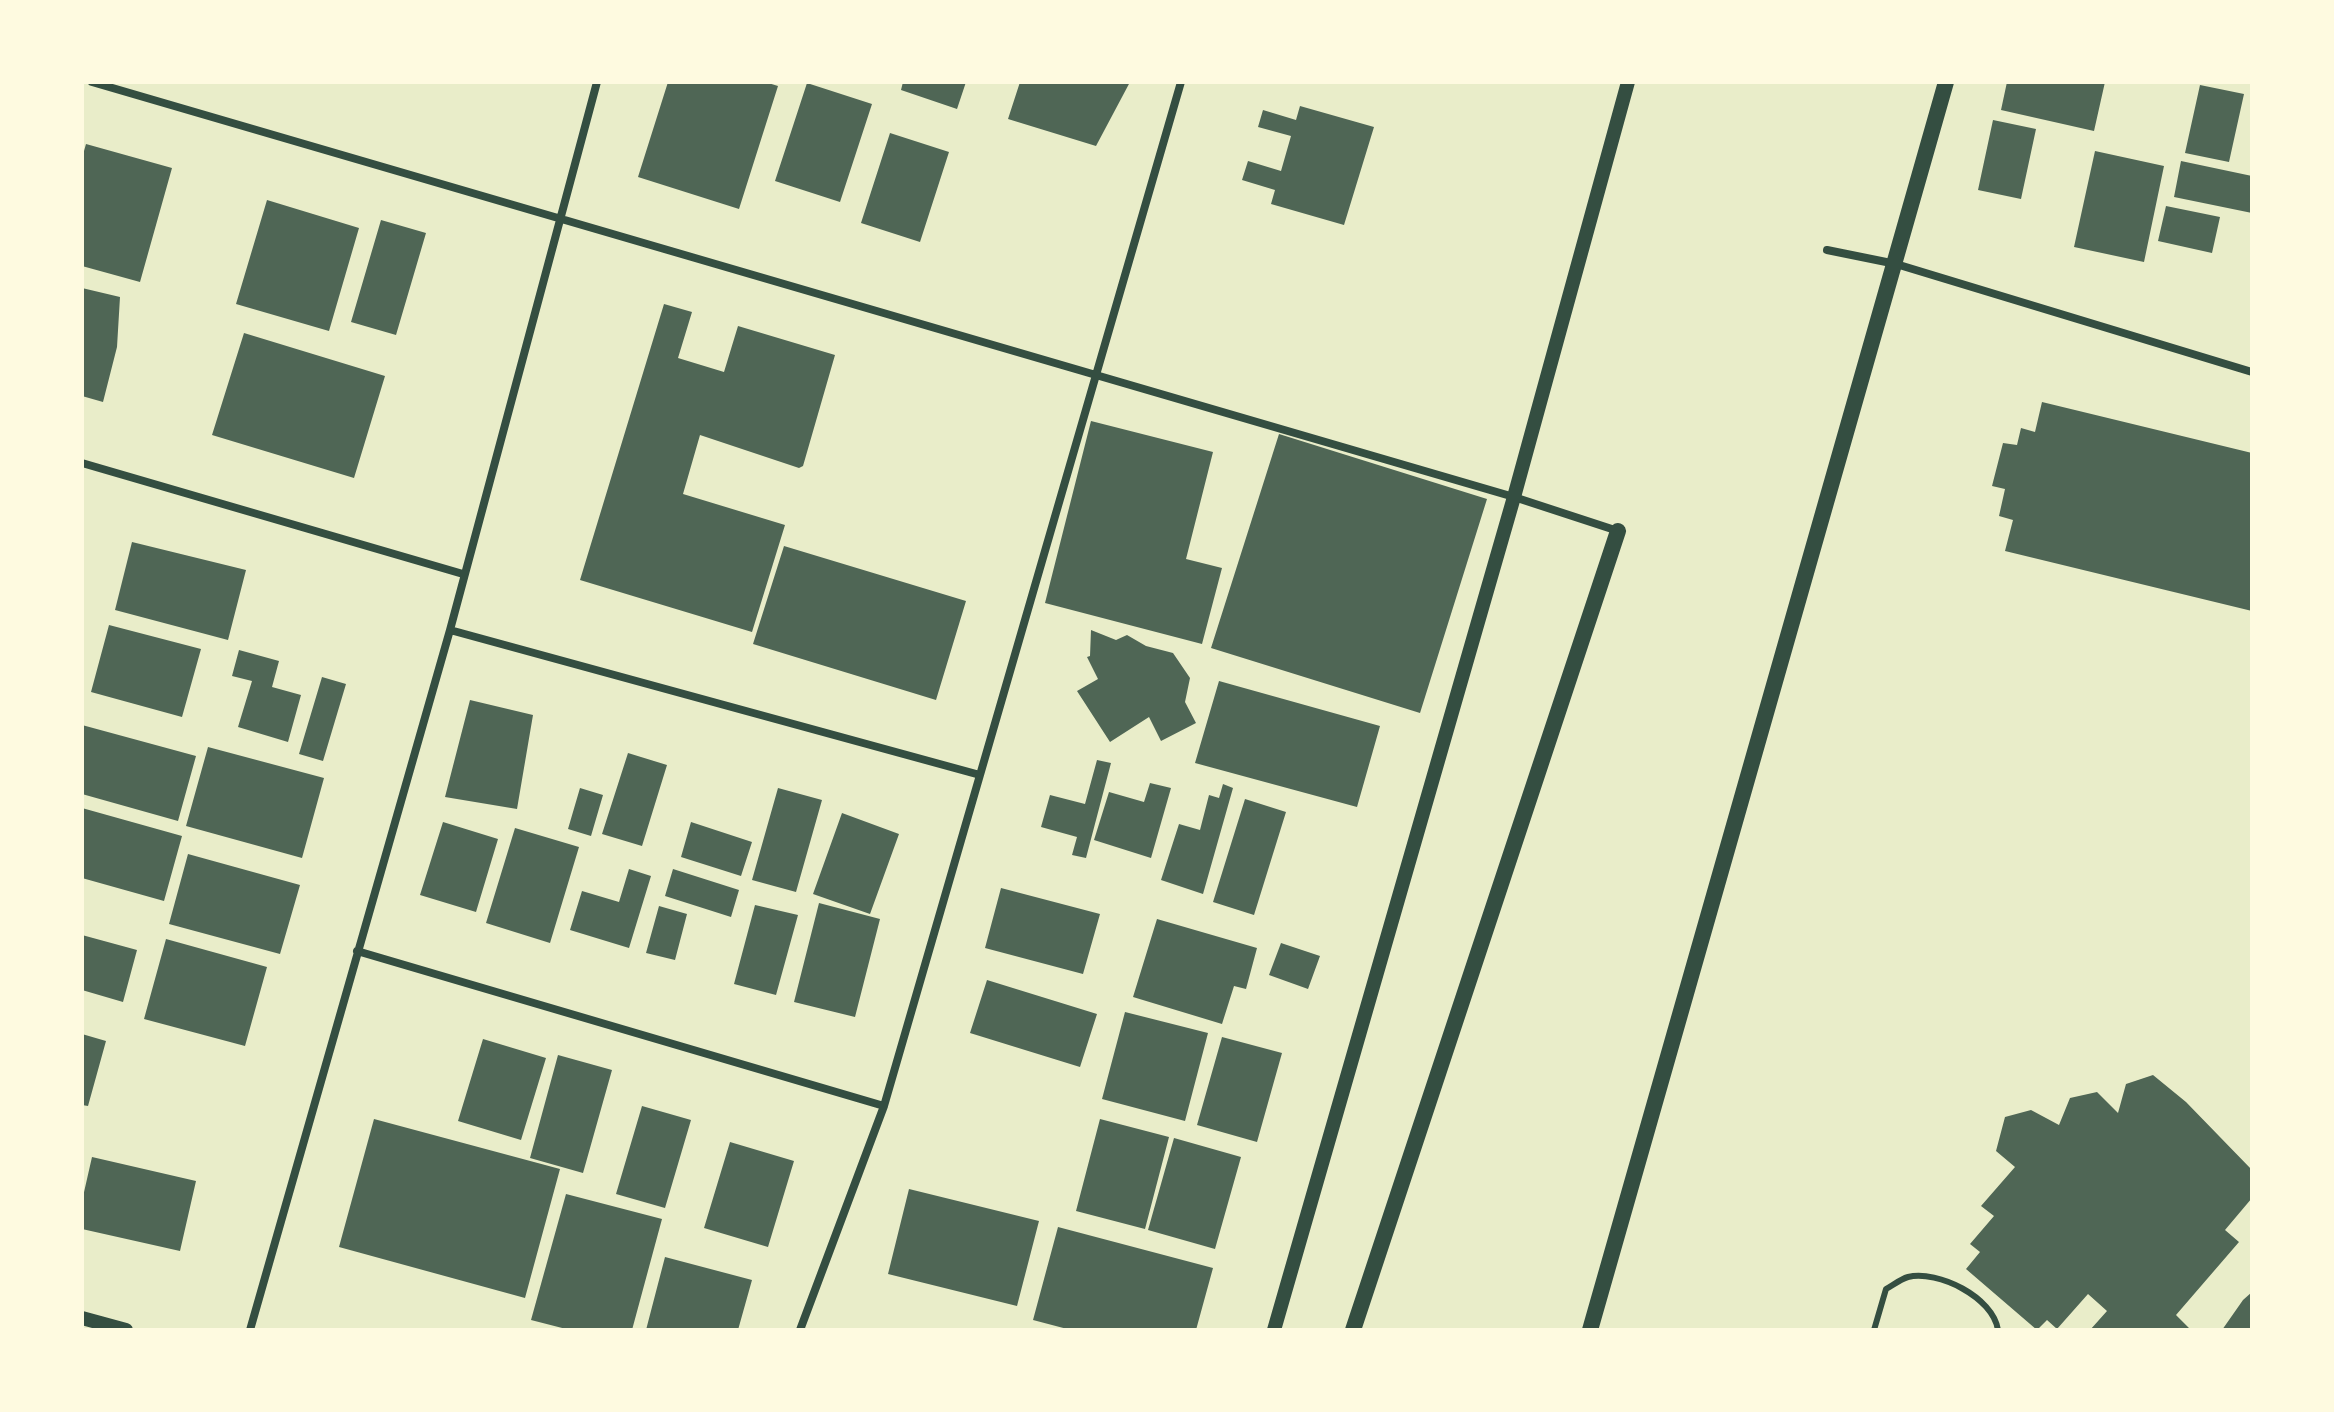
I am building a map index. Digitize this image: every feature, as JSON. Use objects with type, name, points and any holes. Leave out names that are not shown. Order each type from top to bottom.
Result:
[{"type":"main road","points":[[1590,1330],[1946,82]]},
{"type":"main road","points":[[1353,1330],[1618,531]]},
{"type":"street","points":[[92,82],[1514,497],[1618,531]]},
{"type":"street","points":[[250,1330],[450,630],[563,219],[597,82]]},
{"type":"street","points":[[800,1330],[884,1106],[1181,82]]},
{"type":"street","points":[[1274,1330],[1514,497],[1628,82]]},
{"type":"street","points":[[1827,250],[1896,264],[2252,372]]},
{"type":"street","points":[[82,463],[463,574]]},
{"type":"street","points":[[450,630],[980,775]]},
{"type":"street","points":[[357,951],[884,1106]]},
{"type":"street","points":[[82,1318],[126,1330]]},
{"type":"lane","points":[[1874,1330],[1886,1289],[1910,1277],[1953,1284],[1982,1299],[1998,1330]]},
{"type":"building","points":[[668,82],[765,82],[778,86],[739,209],[638,177]]},
{"type":"building","points":[[903,82],[966,82],[957,109],[901,90]]},
{"type":"building","points":[[1020,82],[1130,82],[1096,146],[1008,119]]},
{"type":"building","points":[[2007,82],[2105,82],[2094,131],[2001,110]]},
{"type":"building","points":[[807,83],[872,104],[840,202],[775,181]]},
{"type":"building","points":[[2200,85],[2244,94],[2229,162],[2185,153]]},
{"type":"building","points":[[1300,106],[1374,127],[1344,225],[1271,204],[1275,190],[1242,180],[1248,161],[1281,171],[1291,136],[1258,127],[1263,110],[1296,120]]},
{"type":"building","points":[[1993,120],[2036,129],[2021,199],[1978,190]]},
{"type":"building","points":[[890,133],[949,152],[920,242],[861,223]]},
{"type":"building","points":[[86,144],[172,168],[140,282],[82,266],[82,158]]},
{"type":"building","points":[[2095,151],[2164,166],[2144,262],[2074,247]]},
{"type":"building","points":[[2181,161],[2252,176],[2252,213],[2174,197]]},
{"type":"building","points":[[267,200],[359,228],[329,331],[236,304]]},
{"type":"building","points":[[2166,206],[2220,217],[2212,253],[2158,241]]},
{"type":"building","points":[[381,220],[426,233],[396,335],[351,322]]},
{"type":"building","points":[[82,288],[120,297],[117,347],[103,402],[82,396]]},
{"type":"building","points":[[664,304],[692,312],[678,358],[724,372],[738,326],[835,355],[803,466],[799,468],[700,435],[683,494],[785,525],[752,632],[580,580]]},
{"type":"building","points":[[244,333],[385,376],[354,478],[212,435]]},
{"type":"building","points":[[2042,402],[2252,453],[2252,611],[2005,551],[2013,520],[1999,516],[2005,489],[1992,486],[2003,443],[2017,445],[2021,428],[2035,432]]},
{"type":"building","points":[[1091,421],[1213,452],[1186,559],[1222,568],[1202,644],[1045,603]]},
{"type":"building","points":[[1279,434],[1487,499],[1420,713],[1211,648]]},
{"type":"building","points":[[132,542],[246,570],[228,640],[115,610]]},
{"type":"building","points":[[784,546],[966,601],[936,700],[753,644]]},
{"type":"building","points":[[109,625],[201,649],[182,717],[91,692]]},
{"type":"building","points":[[1091,630],[1116,640],[1127,635],[1146,646],[1173,653],[1190,678],[1185,702],[1196,723],[1161,741],[1149,717],[1110,742],[1077,691],[1098,679],[1087,657],[1090,656]]},
{"type":"building","points":[[239,650],[279,661],[272,687],[301,695],[288,742],[238,727],[252,681],[232,676]]},
{"type":"building","points":[[322,677],[346,684],[323,761],[299,754]]},
{"type":"building","points":[[1219,681],[1380,726],[1357,807],[1195,763]]},
{"type":"building","points":[[470,700],[533,715],[517,809],[445,797]]},
{"type":"building","points":[[82,725],[196,756],[178,821],[82,794]]},
{"type":"building","points":[[208,747],[324,778],[302,858],[186,826]]},
{"type":"building","points":[[628,753],[667,765],[642,846],[602,834]]},
{"type":"building","points":[[1097,760],[1111,763],[1086,858],[1072,855],[1077,837],[1041,827],[1050,795],[1085,804]]},
{"type":"building","points":[[1150,783],[1171,788],[1151,858],[1094,840],[1109,792],[1144,802]]},
{"type":"building","points":[[1223,784],[1233,788],[1203,894],[1161,880],[1179,824],[1200,830],[1209,795],[1219,798]]},
{"type":"building","points":[[580,788],[603,795],[591,836],[568,829]]},
{"type":"building","points":[[778,788],[822,800],[796,892],[752,880]]},
{"type":"building","points":[[1245,799],[1286,812],[1254,915],[1213,902]]},
{"type":"building","points":[[82,808],[182,836],[164,901],[82,878]]},
{"type":"building","points":[[842,813],[899,834],[870,914],[813,894]]},
{"type":"building","points":[[443,822],[498,839],[476,912],[420,895]]},
{"type":"building","points":[[691,822],[752,842],[741,876],[681,857]]},
{"type":"building","points":[[515,828],[579,847],[550,943],[486,923]]},
{"type":"building","points":[[188,854],[300,885],[280,954],[169,924]]},
{"type":"building","points":[[629,869],[651,876],[629,948],[570,930],[582,891],[619,902]]},
{"type":"building","points":[[673,869],[739,890],[731,917],[665,896]]},
{"type":"building","points":[[1001,888],[1100,914],[1083,974],[985,948]]},
{"type":"building","points":[[819,903],[880,919],[855,1017],[794,1002]]},
{"type":"building","points":[[755,905],[798,915],[776,995],[734,984]]},
{"type":"building","points":[[659,906],[687,914],[675,960],[646,953]]},
{"type":"building","points":[[1157,919],[1257,948],[1246,989],[1234,986],[1222,1024],[1133,997]]},
{"type":"building","points":[[82,935],[137,950],[123,1002],[82,990]]},
{"type":"building","points":[[166,939],[267,967],[245,1046],[144,1019]]},
{"type":"building","points":[[1281,943],[1320,956],[1308,989],[1269,975]]},
{"type":"building","points":[[987,980],[1097,1014],[1080,1067],[970,1033]]},
{"type":"building","points":[[1125,1012],[1208,1033],[1185,1121],[1102,1099]]},
{"type":"building","points":[[82,1034],[106,1041],[88,1106],[82,1105]]},
{"type":"building","points":[[1222,1037],[1282,1053],[1257,1142],[1197,1125]]},
{"type":"building","points":[[483,1039],[546,1058],[521,1140],[458,1121]]},
{"type":"building","points":[[558,1055],[612,1070],[583,1173],[530,1158]]},
{"type":"building","points":[[2153,1075],[2186,1102],[2252,1170],[2252,1198],[2225,1230],[2239,1242],[2176,1315],[2191,1330],[2090,1330],[2107,1311],[2088,1294],[2057,1329],[2047,1320],[2037,1330],[1966,1269],[1980,1252],[1970,1244],[1994,1216],[1981,1206],[2015,1167],[1996,1151],[2005,1117],[2031,1110],[2059,1125],[2070,1098],[2097,1092],[2118,1113],[2126,1084]]},
{"type":"building","points":[[642,1106],[691,1120],[665,1208],[616,1194]]},
{"type":"building","points":[[374,1119],[560,1169],[525,1298],[339,1247]]},
{"type":"building","points":[[1100,1119],[1169,1137],[1145,1229],[1076,1211]]},
{"type":"building","points":[[1174,1138],[1241,1157],[1215,1249],[1148,1230]]},
{"type":"building","points":[[730,1142],[794,1161],[768,1247],[704,1228]]},
{"type":"building","points":[[92,1157],[196,1181],[180,1251],[82,1229],[82,1201]]},
{"type":"building","points":[[909,1189],[1039,1221],[1017,1306],[888,1274]]},
{"type":"building","points":[[566,1194],[662,1219],[632,1330],[570,1330],[531,1320]]},
{"type":"building","points":[[1058,1227],[1213,1268],[1196,1330],[1071,1330],[1033,1320]]},
{"type":"building","points":[[665,1257],[752,1280],[738,1330],[646,1330]]},
{"type":"building","points":[[2252,1292],[2252,1330],[2222,1330],[2243,1300]]}]
